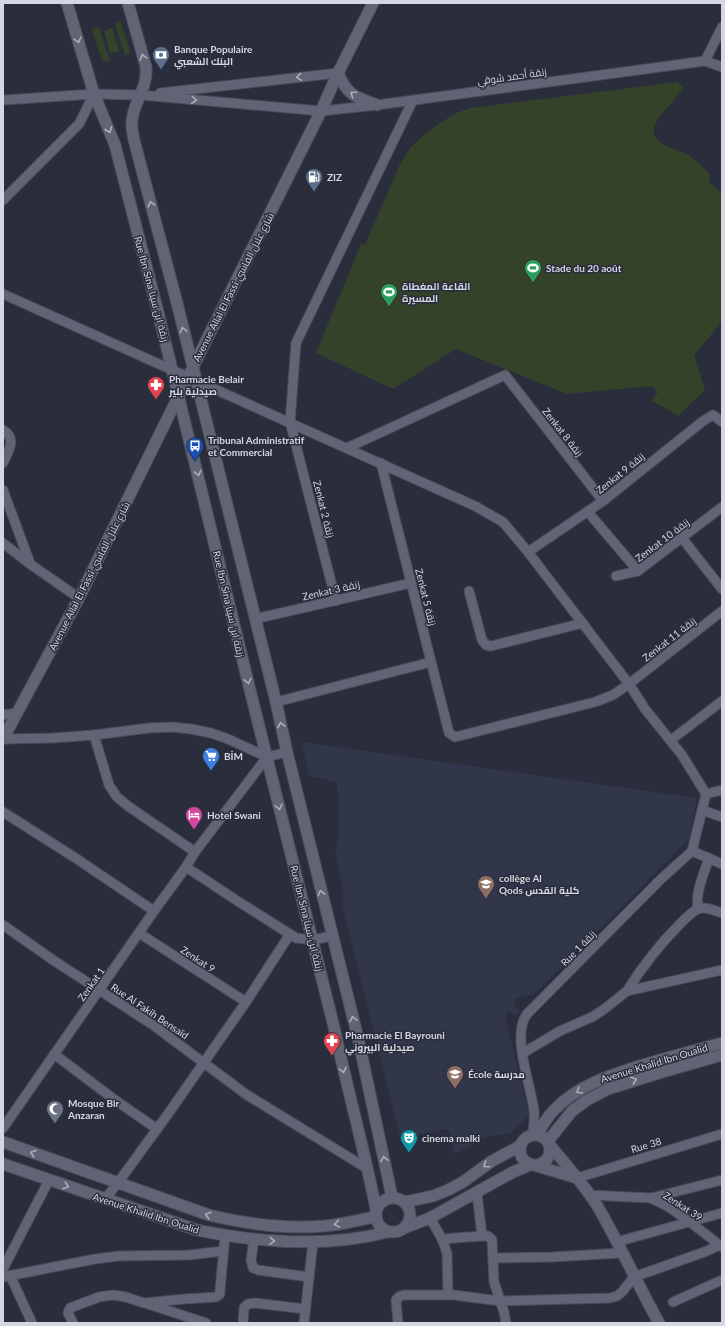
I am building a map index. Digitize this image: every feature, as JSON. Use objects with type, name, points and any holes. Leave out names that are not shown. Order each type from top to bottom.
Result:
[{"type":"main road","name":"Rue Ibn Sina زنقة ابن سينا","points":[[67,3],[94,94],[115,145],[173,370],[368,1169],[376,1213]]},
{"type":"main road","name":"Rue Ibn Sina زنقة ابن سينا","points":[[128,3],[146,67],[146,82],[132,121],[134,140],[192,375],[276,702],[358,1038],[392,1197]]},
{"type":"main road","name":"Avenue Allal El Fassi شارع علال الفاسي","points":[[3,739],[79,598],[179,394],[192,375],[373,3]]},
{"type":"main road","points":[[338,73],[343,85],[351,94],[377,105]]},
{"type":"main road","name":"Avenue Khalid Ibn Oualid","points":[[535,1135],[553,1110],[577,1092],[596,1081],[659,1060],[722,1043]]},
{"type":"main road","name":"Avenue Khalid Ibn Oualid","points":[[548,1143],[572,1112],[587,1100],[608,1089],[722,1055]]},
{"type":"main road","points":[[405,1202],[433,1196],[448,1190],[463,1182],[492,1161],[520,1146],[526,1139],[535,1135],[544,1138],[590,1195],[659,1323]]},
{"type":"main road","name":"Avenue Khalid Ibn Oualid","points":[[3,1142],[117,1184],[209,1215],[246,1222],[311,1227],[342,1224],[376,1213]]},
{"type":"main road","points":[[404,1228],[408,1224],[410,1212],[405,1202],[392,1197],[382,1201],[376,1213],[379,1226],[388,1232],[399,1231],[430,1218],[512,1172],[542,1164],[549,1157],[551,1152],[548,1143]]},
{"type":"main road","points":[[520,1146],[523,1160],[534,1165],[577,1178]]},
{"type":"main road","name":"Avenue Khalid Ibn Oualid","points":[[3,1164],[197,1230],[225,1236],[313,1242],[349,1240],[388,1232]]},
{"type":"street","points":[[722,27],[705,61],[722,67]]},
{"type":"street","name":"زنقة أحمد شوقي","points":[[141,95],[321,112],[705,61]]},
{"type":"street","points":[[3,100],[94,94],[141,95],[338,73]]},
{"type":"street","points":[[3,200],[79,124],[94,94]]},
{"type":"street","name":"Zenkat 2 زنقة","points":[[336,601],[290,422],[296,343],[413,100]]},
{"type":"street","points":[[3,294],[173,370],[192,375],[290,422],[475,506],[503,522],[583,623],[629,684],[645,709],[671,740],[693,771],[706,794],[692,851],[722,864]]},
{"type":"street","name":"Zenkat 8 زنقة","points":[[347,448],[505,375],[603,501]]},
{"type":"street","name":"Zenkat 9 زنقة","points":[[528,552],[603,501],[703,421],[713,415],[722,422]]},
{"type":"street","points":[[3,430],[12,440],[3,463]]},
{"type":"street","name":"Zenkat 5 زنقة","points":[[381,463],[449,733],[452,736]]},
{"type":"street","points":[[3,490],[30,564]]},
{"type":"street","name":"Zenkat 10 زنقة","points":[[588,512],[638,572],[722,507]]},
{"type":"street","points":[[682,538],[722,589]]},
{"type":"street","points":[[3,543],[79,598]]},
{"type":"street","points":[[616,576],[638,572]]},
{"type":"street","name":"Zenkat 3 زنقة","points":[[255,619],[411,583]]},
{"type":"street","points":[[469,591],[482,640],[486,645],[492,646],[583,623]]},
{"type":"street","name":"Zenkat 11 زنقة","points":[[452,736],[455,737],[595,702],[613,695],[722,611]]},
{"type":"street","points":[[276,702],[431,662]]},
{"type":"street","points":[[671,740],[722,701]]},
{"type":"street","points":[[3,714],[18,713]]},
{"type":"street","points":[[3,739],[53,738],[171,727],[211,733],[267,757],[287,752]]},
{"type":"street","points":[[94,735],[107,780],[117,797],[195,852]]},
{"type":"street","name":"Zenkat 1","points":[[3,1128],[195,852],[267,757]]},
{"type":"street","points":[[706,794],[722,790]]},
{"type":"street","points":[[702,810],[722,817]]},
{"type":"street","points":[[3,812],[74,857],[154,911]]},
{"type":"street","name":"Rue 1 زنقة","points":[[535,1135],[534,1111],[524,1066],[521,1037],[522,1021],[527,1014],[660,880],[692,851]]},
{"type":"street","points":[[698,909],[698,893],[709,858]]},
{"type":"street","points":[[186,867],[296,938],[312,940],[332,936]]},
{"type":"street","points":[[523,1053],[544,1039],[598,1014],[627,991],[662,943],[684,920],[698,909],[707,909],[722,913]]},
{"type":"street","name":"Rue Al Fakih Bensaïd","points":[[3,925],[147,1021],[204,1062],[218,1074],[271,1110],[368,1169]]},
{"type":"street","name":"Zenkat 9","points":[[139,934],[246,1002]]},
{"type":"street","points":[[105,1199],[157,1129],[246,1002],[290,934]]},
{"type":"street","points":[[627,991],[722,970]]},
{"type":"street","points":[[54,1054],[115,1100],[157,1129]]},
{"type":"street","name":"Rue 38","points":[[577,1178],[722,1134]]},
{"type":"street","points":[[5,1274],[49,1180]]},
{"type":"street","name":"Zenkat 39","points":[[590,1195],[651,1198],[722,1180]]},
{"type":"street","points":[[477,1193],[482,1236]]},
{"type":"street","name":"Zenkat 39","points":[[651,1198],[669,1207],[720,1246]]},
{"type":"street","points":[[616,1242],[722,1213]]},
{"type":"street","points":[[430,1218],[442,1239],[447,1253],[448,1295]]},
{"type":"street","points":[[144,1303],[184,1298],[218,1296],[220,1292],[225,1236]]},
{"type":"street","points":[[442,1239],[488,1236],[492,1240],[494,1282],[506,1323]]},
{"type":"street","points":[[254,1239],[251,1260],[253,1268],[309,1277]]},
{"type":"street","points":[[304,1323],[313,1242]]},
{"type":"street","points":[[398,1323],[396,1301],[400,1296],[410,1294],[448,1295],[500,1301],[610,1298],[617,1296],[622,1292],[634,1277],[720,1246]]},
{"type":"street","points":[[5,1274],[119,1256],[189,1255],[223,1251]]},
{"type":"street","points":[[493,1258],[552,1257],[621,1253]]},
{"type":"street","points":[[5,1274],[32,1323]]},
{"type":"street","points":[[672,1302],[722,1280]]},
{"type":"street","points":[[73,1323],[68,1313],[70,1308],[99,1297],[113,1295],[126,1297],[206,1323]]},
{"type":"street","points":[[243,1323],[244,1308],[248,1304],[255,1303],[305,1309]]},
{"type":"shaded area","name":"collège Al Qods كلية القدس","points":[[302,742],[697,798],[689,839],[534,994],[514,999],[514,1006],[520,1010],[516,1016],[509,1012],[505,1016],[529,1116],[510,1134],[488,1136],[455,1154],[448,1129],[400,1138],[342,903],[344,895],[335,851],[339,833],[337,782],[309,776]]},
{"type":"green space","points":[[120,20],[131,53],[125,55],[115,24]]},
{"type":"green space","points":[[99,27],[110,62],[102,60],[92,29]]},
{"type":"green space","points":[[112,28],[119,51],[110,54],[104,31]]},
{"type":"green space","name":"Stade du 20 août","points":[[677,82],[684,88],[657,121],[654,132],[656,138],[665,145],[693,158],[709,173],[710,183],[722,193],[722,321],[694,356],[705,390],[678,416],[651,401],[658,392],[651,386],[567,394],[456,349],[393,389],[316,353],[361,244],[365,245],[400,164],[411,147],[426,133],[454,114],[470,108]]},
{"type":"place","name":"Banque Populaire البنك الشعبي","points":[[161,70]]},
{"type":"place","name":"ZIZ","points":[[314,192]]},
{"type":"place","name":"Stade du 20 août","points":[[533,283]]},
{"type":"place","name":"القاعة المغطاة المسيرة","points":[[389,307]]},
{"type":"place","name":"Pharmacie Belair صيدلية بلير","points":[[156,400]]},
{"type":"place","name":"Tribunal Administratif et Commercial","points":[[195,461]]},
{"type":"place","name":"BİM","points":[[211,771]]},
{"type":"place","name":"Hotel Swani","points":[[194,830]]},
{"type":"place","name":"collège Al Qods كلية القدس","points":[[486,899]]},
{"type":"place","name":"Pharmacie El Bayrouni صيدلية البيروني","points":[[332,1056]]},
{"type":"place","name":"École مدرسة","points":[[455,1089]]},
{"type":"place","name":"Mosque Bir Anzaran","points":[[55,1124]]},
{"type":"place","name":"cinema malki","points":[[409,1153]]}]
